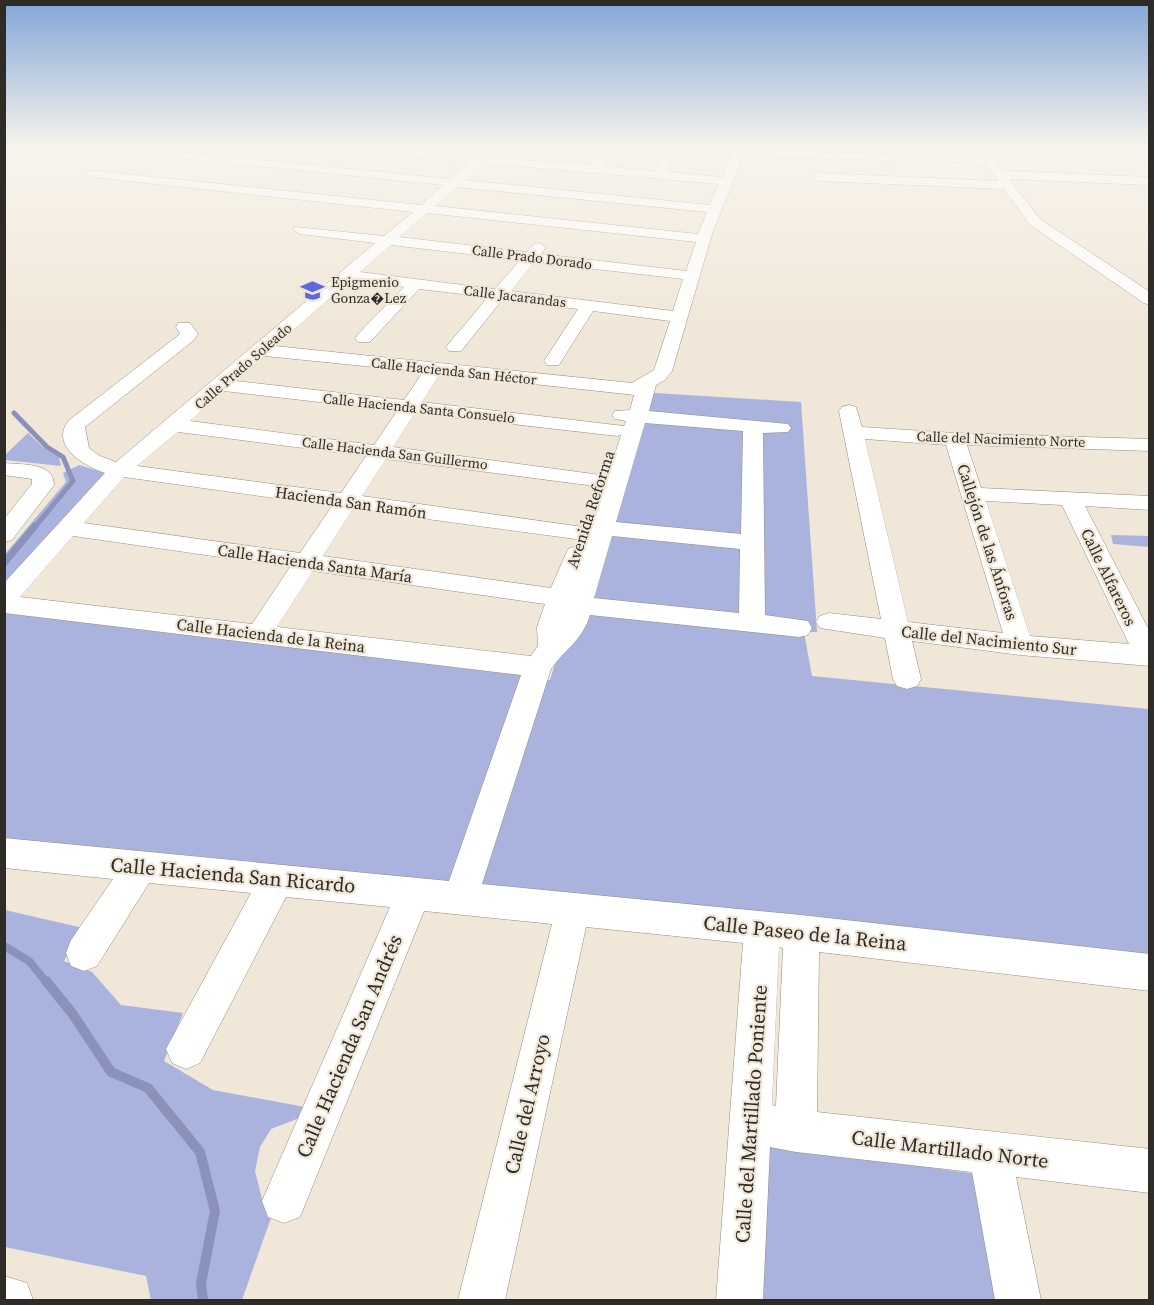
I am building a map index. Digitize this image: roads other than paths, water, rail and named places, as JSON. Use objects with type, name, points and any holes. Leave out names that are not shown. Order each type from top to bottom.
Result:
[{"type":"street","points":[[416,208],[704,239]]},
{"type":"street","points":[[455,347],[573,208]]},
{"type":"street","points":[[705,208],[715,209]]},
{"type":"street","points":[[1025,208],[1035,222],[1149,300]]},
{"type":"street","name":"Calle Prado Soleado","points":[[4,599],[119,470],[426,209]]},
{"type":"street","name":"Avenida Reforma","points":[[461,897],[545,657],[572,630],[570,602],[626,420],[642,387],[663,371],[715,209]]},
{"type":"street","name":"Calle Prado Dorado","points":[[300,230],[693,276]]},
{"type":"street","name":"Calle Jacarandas","points":[[349,275],[680,316]]},
{"type":"street","points":[[364,338],[416,284]]},
{"type":"street","points":[[554,361],[589,305]]},
{"type":"street","name":"Hacienda San Ramón","points":[[184,327],[188,336],[75,425],[76,447],[85,457],[119,470],[346,502],[592,531],[752,543]]},
{"type":"street","name":"Calle Hacienda San Héctor","points":[[261,350],[642,387]]},
{"type":"street","points":[[259,634],[435,368]]},
{"type":"street","name":"Calle Hacienda Santa Consuelo","points":[[221,385],[410,407],[781,428]]},
{"type":"street","name":"Calle del Nacimiento Norte","points":[[896,630],[851,422],[955,439],[1149,445]]},
{"type":"street","name":"Calle Hacienda San Guillermo","points":[[174,425],[381,450],[606,482]]},
{"type":"street","points":[[752,623],[753,426]]},
{"type":"street","name":"Callejón de las Ánforas","points":[[955,439],[1020,645]]},
{"type":"street","points":[[4,469],[32,472],[43,476],[43,485],[6,532]]},
{"type":"street","points":[[972,494],[1149,503]]},
{"type":"street","name":"Calle Alfareros","points":[[1070,499],[1149,656]]},
{"type":"street","name":"Calle Hacienda Santa María","points":[[69,528],[570,602],[799,628]]},
{"type":"street","name":"Calle Hacienda de la Reina","points":[[4,604],[259,634],[545,657]]},
{"type":"street","name":"Calle del Nacimiento Sur","points":[[829,622],[1020,645],[1149,656]]},
{"type":"street","points":[[896,630],[907,679]]},
{"type":"street","name":"Calle Hacienda San Ricardo","points":[[4,854],[461,897]]},
{"type":"street","points":[[84,953],[141,866]]},
{"type":"street","points":[[186,1049],[277,879]]},
{"type":"street","name":"Calle Hacienda San Andrés","points":[[284,1201],[414,892]]},
{"type":"street","name":"Calle Paseo de la Reina","points":[[461,897],[801,932],[1149,973]]},
{"type":"street","name":"Calle del Arroyo","points":[[481,1300],[573,909]]},
{"type":"street","name":"Calle del Martillado Poniente","points":[[739,1300],[762,928]]},
{"type":"street","points":[[796,1131],[801,932]]},
{"type":"street","name":"Calle Martillado Norte","points":[[751,1122],[796,1131],[1149,1171]]},
{"type":"street","points":[[990,1154],[1018,1300]]},
{"type":"street","points":[[4,1299],[10,1300]]},
{"type":"waterway","points":[[14,413],[47,447],[63,457],[73,481],[34,528]]},
{"type":"waterway","points":[[4,563],[35,526]]},
{"type":"waterway","points":[[4,946],[29,961],[47,983]]},
{"type":"waterway","points":[[46,981],[72,1013],[111,1072],[148,1088],[200,1152],[215,1211],[201,1283],[203,1300]]},
{"type":"place","name":"Epigmenio Gonza�Lez","points":[[313,290]]}]
